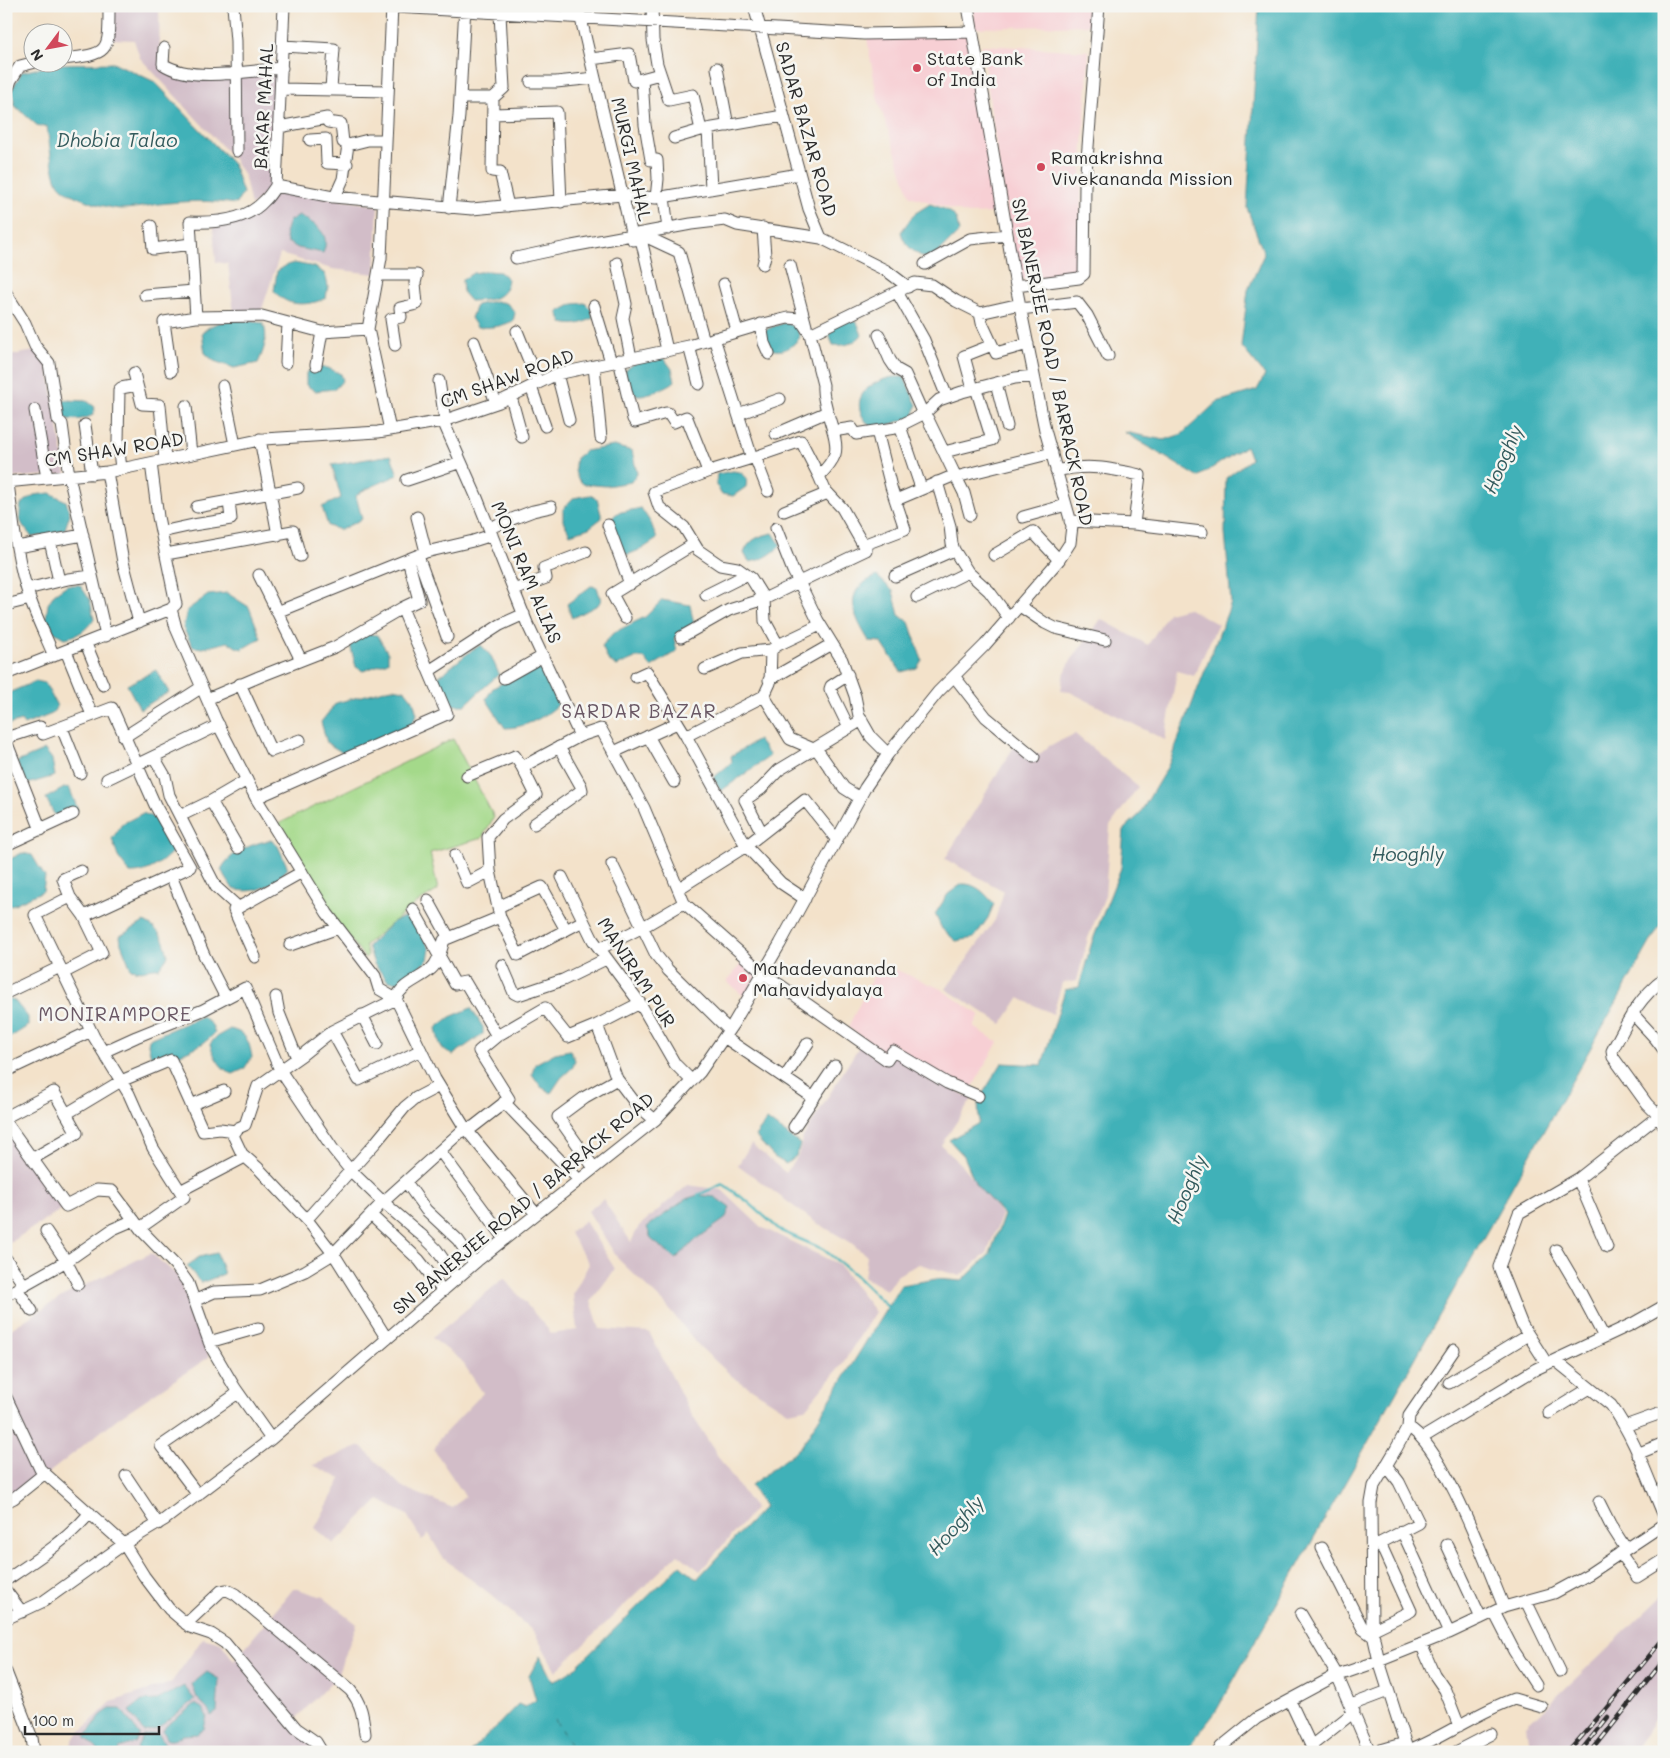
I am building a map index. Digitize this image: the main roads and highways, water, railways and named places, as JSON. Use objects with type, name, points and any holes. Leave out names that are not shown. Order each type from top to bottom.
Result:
[{"type":"water","name":"Hooghly","points":[[1259,6],[1664,6],[1664,918],[1215,1713],[1184,1752],[470,1752],[518,1704],[525,1707],[536,1700],[529,1676],[540,1656],[553,1682],[573,1670],[680,1565],[697,1579],[764,1507],[751,1485],[801,1447],[901,1285],[936,1279],[962,1281],[990,1254],[1004,1215],[976,1185],[964,1156],[949,1140],[979,1123],[978,1101],[1002,1063],[1042,1065],[1065,990],[1079,987],[1092,942],[1121,868],[1124,829],[1139,815],[1168,766],[1231,603],[1225,532],[1226,478],[1251,459],[1246,446],[1198,477],[1124,432],[1164,440],[1182,434],[1217,402],[1257,390],[1265,375],[1241,346],[1248,290],[1264,254],[1247,208]]},
{"type":"water","name":"Dhobia Talao","points":[[115,63],[155,82],[233,164],[243,193],[236,204],[188,202],[121,209],[77,197],[62,188],[58,183],[52,164],[47,126],[39,127],[15,106],[12,89],[22,72],[72,72],[72,64]]},
{"type":"water","points":[[930,204],[954,215],[959,232],[935,256],[925,258],[910,248],[904,241],[901,232],[914,214]]},
{"type":"water","points":[[299,215],[316,225],[323,234],[325,246],[323,253],[298,248],[287,242],[285,233],[289,221]]},
{"type":"water","points":[[294,263],[315,267],[325,274],[328,286],[326,298],[316,302],[299,304],[288,302],[274,291],[277,271]]},
{"type":"water","points":[[500,272],[508,279],[503,292],[495,298],[470,301],[463,293],[462,280],[473,273]]},
{"type":"water","points":[[489,302],[507,304],[515,313],[513,321],[495,327],[477,327],[471,318],[476,305]]},
{"type":"water","points":[[585,303],[591,309],[593,318],[578,324],[562,323],[558,312],[573,304]]},
{"type":"water","points":[[241,320],[263,323],[265,328],[264,348],[258,363],[234,368],[214,361],[205,353],[202,333],[215,324]]},
{"type":"water","points":[[846,321],[857,322],[862,335],[849,344],[833,345],[829,335],[835,326]]},
{"type":"water","points":[[787,322],[797,329],[800,337],[787,349],[770,349],[764,331]]},
{"type":"water","points":[[664,358],[672,369],[675,381],[646,394],[638,395],[632,392],[627,382],[625,371],[638,362]]},
{"type":"water","points":[[314,367],[328,368],[341,374],[343,380],[335,389],[315,391],[306,385],[306,373]]},
{"type":"water","points":[[893,377],[904,377],[917,405],[913,417],[873,430],[861,413],[860,399],[863,393],[873,384]]},
{"type":"water","points":[[66,400],[87,401],[95,407],[93,415],[78,420],[64,418],[59,410],[60,403]]},
{"type":"water","points":[[614,446],[632,451],[637,473],[631,482],[606,486],[583,484],[575,473],[576,458],[585,451]]},
{"type":"water","points":[[391,455],[398,475],[362,491],[356,496],[362,519],[340,530],[328,526],[322,507],[341,498],[332,465]]},
{"type":"water","points":[[733,471],[740,472],[747,478],[746,487],[733,496],[721,494],[716,483],[717,474]]},
{"type":"water","points":[[50,493],[66,501],[70,514],[65,529],[49,535],[32,537],[21,522],[21,504],[34,495]]},
{"type":"water","points":[[590,495],[597,499],[602,518],[589,528],[570,534],[563,521],[563,509],[573,498]]},
{"type":"water","points":[[641,508],[651,523],[657,539],[642,549],[627,555],[615,538],[610,520],[617,513]]},
{"type":"water","points":[[773,533],[781,545],[774,552],[749,562],[744,553],[749,544],[759,537]]},
{"type":"water","points":[[877,576],[893,591],[899,615],[909,622],[922,660],[917,668],[901,672],[881,642],[869,641],[858,622],[855,613],[854,596],[858,588]]},
{"type":"water","points":[[67,585],[80,585],[90,600],[94,619],[82,632],[64,638],[54,632],[46,618],[48,604],[54,594]]},
{"type":"water","points":[[591,586],[597,587],[601,600],[598,605],[572,618],[567,604]]},
{"type":"water","points":[[227,593],[249,607],[261,638],[242,649],[228,642],[203,648],[193,647],[183,628],[187,610],[208,595]]},
{"type":"water","points":[[662,600],[690,605],[694,625],[674,638],[677,651],[651,667],[644,658],[635,658],[617,666],[608,660],[602,646],[613,633],[645,617]]},
{"type":"water","points":[[366,634],[377,635],[388,653],[388,662],[363,671],[356,667],[350,645],[353,641]]},
{"type":"water","points":[[481,645],[491,656],[499,674],[465,705],[452,705],[439,686],[438,677]]},
{"type":"water","points":[[538,664],[551,687],[558,705],[533,721],[512,728],[505,728],[486,699],[493,688]]},
{"type":"water","points":[[156,670],[169,692],[140,709],[127,685]]},
{"type":"water","points":[[36,681],[45,683],[57,706],[52,714],[24,725],[21,721],[7,725],[6,694]]},
{"type":"water","points":[[392,688],[405,690],[413,700],[417,714],[412,724],[375,742],[343,753],[327,743],[321,722],[336,703]]},
{"type":"water","points":[[758,740],[770,756],[721,791],[713,778],[732,762],[731,756]]},
{"type":"water","points":[[45,750],[52,759],[55,776],[24,785],[17,762]]},
{"type":"water","points":[[69,787],[78,810],[57,820],[46,798]]},
{"type":"water","points":[[143,813],[163,822],[176,848],[150,869],[130,873],[118,857],[112,839],[122,824]]},
{"type":"water","points":[[271,840],[278,846],[288,868],[277,880],[257,890],[241,891],[233,889],[221,870],[224,864],[242,850]]},
{"type":"water","points":[[22,853],[32,855],[45,877],[43,891],[10,906],[6,902],[6,861]]},
{"type":"water","points":[[962,884],[976,887],[994,904],[988,918],[974,938],[956,941],[942,929],[935,914],[948,894]]},
{"type":"water","points":[[402,918],[412,918],[430,949],[428,960],[400,982],[388,981],[374,964],[368,946],[393,922]]},
{"type":"water","points":[[144,922],[154,928],[161,936],[168,956],[159,968],[143,971],[131,969],[121,944],[120,936]]},
{"type":"water","points":[[6,999],[14,1000],[28,1017],[28,1026],[6,1040]]},
{"type":"water","points":[[471,1008],[483,1027],[483,1034],[453,1055],[448,1053],[442,1048],[436,1028],[450,1017]]},
{"type":"water","points":[[202,1016],[212,1025],[215,1033],[204,1043],[161,1061],[151,1056],[148,1044],[149,1039]]},
{"type":"water","points":[[230,1029],[244,1035],[250,1046],[252,1057],[244,1069],[233,1074],[218,1062],[210,1044],[216,1037]]},
{"type":"water","points":[[570,1050],[575,1060],[573,1067],[561,1078],[551,1093],[541,1087],[532,1074],[535,1064],[555,1053]]},
{"type":"water","points":[[767,1120],[800,1144],[796,1156],[786,1164],[774,1157],[755,1136]]},
{"type":"water","points":[[698,1195],[715,1197],[730,1208],[725,1219],[698,1238],[676,1259],[651,1239],[647,1227],[686,1199]]},
{"type":"water","points":[[217,1253],[224,1274],[201,1283],[187,1266],[199,1257]]},
{"type":"water","points":[[207,1672],[219,1679],[217,1712],[211,1716],[208,1709],[197,1698],[192,1684]]},
{"type":"water","points":[[184,1686],[195,1700],[157,1729],[144,1732],[129,1711],[142,1701],[157,1700]]},
{"type":"water","points":[[195,1704],[202,1708],[207,1716],[204,1729],[197,1734],[183,1735],[173,1740],[168,1740],[163,1731],[166,1726]]},
{"type":"water","points":[[110,1709],[121,1709],[140,1735],[135,1743],[119,1748],[120,1752],[100,1752],[85,1737],[101,1715]]},
{"type":"water","points":[[158,1733],[166,1746],[159,1752],[139,1752],[137,1748],[143,1736]]},
{"type":"waterway","points":[[698,1195],[723,1184],[748,1202],[781,1231],[823,1249],[854,1274],[888,1307]]},
{"type":"railway","points":[[1568,1752],[1664,1638]]},
{"type":"railway","points":[[1591,1752],[1664,1660]]},
{"type":"railway","points":[[1580,1752],[1608,1717]]},
{"type":"place","name":"State Bank of India","points":[[917,68]]},
{"type":"place","name":"Ramakrishna Vivekananda Mission","points":[[1041,167]]},
{"type":"place","name":"Mahadevananda Mahavidyalaya","points":[[743,978]]},
{"type":"district","name":"SARDAR BAZAR","points":[[639,710]]},
{"type":"district","name":"MONIRAMPORE","points":[[115,1013]]}]
